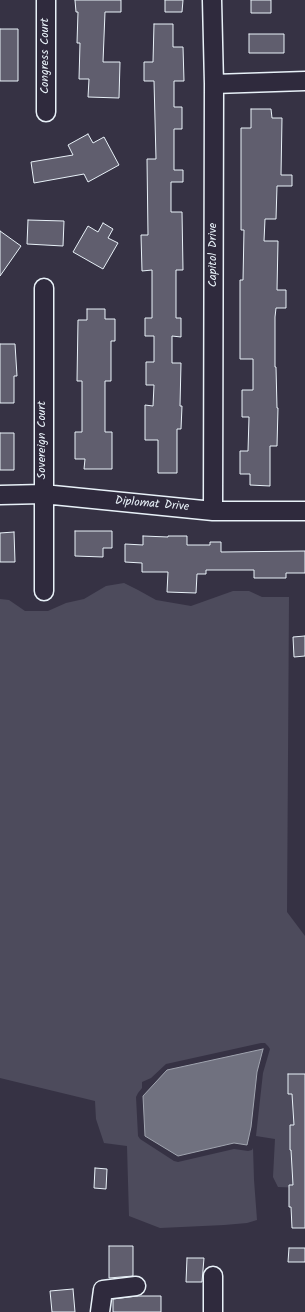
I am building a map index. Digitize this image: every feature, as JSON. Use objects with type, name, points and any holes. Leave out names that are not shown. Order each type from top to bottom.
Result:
[{"type":"street","name":"Congress Court","points":[[46,0],[46,112]]},
{"type":"street","name":"Capitol Drive","points":[[212,0],[214,84],[213,511]]},
{"type":"street","points":[[214,84],[305,81]]},
{"type":"street","name":"Sovereign Court","points":[[44,288],[44,592]]},
{"type":"street","name":"Diplomat Drive","points":[[0,495],[43,494],[213,511],[305,511]]},
{"type":"street","points":[[213,1276],[213,1312]]},
{"type":"street","points":[[100,1312],[103,1290],[136,1286]]},
{"type":"shaded area","points":[[124,583],[156,600],[191,606],[233,591],[249,591],[262,597],[289,597],[287,912],[305,936],[305,1188],[278,1187],[273,1177],[275,1139],[256,1136],[263,1073],[270,1049],[265,1043],[166,1064],[151,1078],[142,1082],[142,1088],[136,1097],[138,1136],[140,1139],[174,1161],[178,1162],[234,1149],[248,1151],[252,1150],[253,1148],[257,1220],[247,1223],[160,1228],[129,1216],[127,1146],[104,1143],[96,1119],[95,1101],[0,1078],[0,599],[9,600],[25,611],[48,611],[66,603],[84,599],[106,586]]},
{"type":"water","points":[[263,1049],[257,1072],[251,1127],[247,1145],[234,1143],[178,1156],[145,1136],[143,1096],[167,1070]]},
{"type":"building","points":[[75,0],[121,0],[121,12],[105,12],[103,62],[120,62],[119,98],[88,97],[89,79],[79,79],[80,43],[77,43],[78,12],[76,12]]},
{"type":"building","points":[[165,0],[183,0],[182,12],[165,12]]},
{"type":"building","points":[[251,0],[271,0],[271,13],[251,13]]},
{"type":"building","points":[[154,24],[173,24],[173,47],[183,47],[184,81],[174,81],[174,107],[182,107],[182,129],[174,129],[174,170],[183,170],[183,182],[171,182],[171,212],[182,212],[183,270],[176,270],[176,318],[181,318],[181,337],[172,336],[172,363],[181,363],[180,406],[182,406],[181,429],[177,429],[177,473],[158,473],[158,440],[145,440],[145,405],[153,406],[154,385],[146,385],[146,362],[154,362],[154,336],[145,336],[145,318],[152,318],[152,270],[142,271],[141,235],[148,235],[147,159],[156,159],[154,81],[144,81],[144,62],[153,62]]},
{"type":"building","points":[[0,29],[18,29],[18,81],[0,81]]},
{"type":"building","points":[[249,34],[284,34],[284,53],[249,53]]},
{"type":"building","points":[[251,109],[271,109],[272,118],[282,118],[281,175],[292,175],[292,186],[277,186],[276,219],[265,219],[264,241],[278,241],[277,290],[286,290],[286,308],[276,308],[275,317],[275,367],[278,408],[277,446],[270,446],[270,486],[250,485],[250,474],[240,474],[240,451],[248,451],[249,417],[242,417],[242,390],[253,390],[253,359],[240,359],[240,280],[243,280],[244,230],[241,230],[241,128],[251,128]]},
{"type":"building","points":[[88,134],[93,143],[104,137],[119,165],[88,182],[84,174],[34,183],[31,162],[73,155],[68,145]]},
{"type":"building","points":[[28,220],[64,221],[63,246],[27,244]]},
{"type":"building","points":[[103,223],[113,229],[108,238],[118,243],[103,269],[73,252],[88,226],[98,232]]},
{"type":"building","points":[[0,231],[21,246],[0,276]]},
{"type":"building","points":[[87,309],[105,309],[105,319],[115,319],[115,341],[111,341],[111,381],[105,381],[105,432],[112,432],[112,469],[84,469],[85,459],[75,459],[75,432],[82,432],[82,381],[77,381],[78,320],[87,320]]},
{"type":"building","points":[[0,344],[15,344],[17,376],[14,376],[14,403],[0,403]]},
{"type":"building","points":[[0,433],[14,433],[14,470],[0,470]]},
{"type":"building","points":[[75,531],[112,531],[112,548],[103,548],[103,557],[75,556]]},
{"type":"building","points":[[14,532],[15,562],[0,562],[0,533]]},
{"type":"building","points":[[143,536],[187,536],[187,545],[210,545],[210,542],[221,542],[221,552],[305,551],[305,573],[286,573],[286,578],[254,578],[254,570],[206,570],[206,574],[197,574],[196,593],[167,592],[168,572],[142,572],[142,563],[125,562],[125,544],[143,545]]},
{"type":"building","points":[[305,636],[305,656],[294,657],[293,637]]},
{"type":"building","points":[[288,1074],[305,1074],[305,1228],[292,1228],[291,1207],[289,1207],[289,1185],[293,1185],[290,1150],[290,1125],[294,1125],[292,1094],[288,1094]]},
{"type":"building","points":[[95,1168],[107,1169],[106,1189],[94,1188]]},
{"type":"building","points":[[109,1246],[133,1246],[133,1276],[109,1278]]},
{"type":"building","points":[[289,1248],[305,1248],[305,1262],[288,1262]]},
{"type":"building","points":[[187,1258],[204,1258],[202,1282],[186,1282]]},
{"type":"building","points":[[73,1289],[75,1312],[52,1312],[50,1291]]},
{"type":"building","points":[[137,1296],[161,1296],[161,1312],[113,1312],[113,1299]]}]
